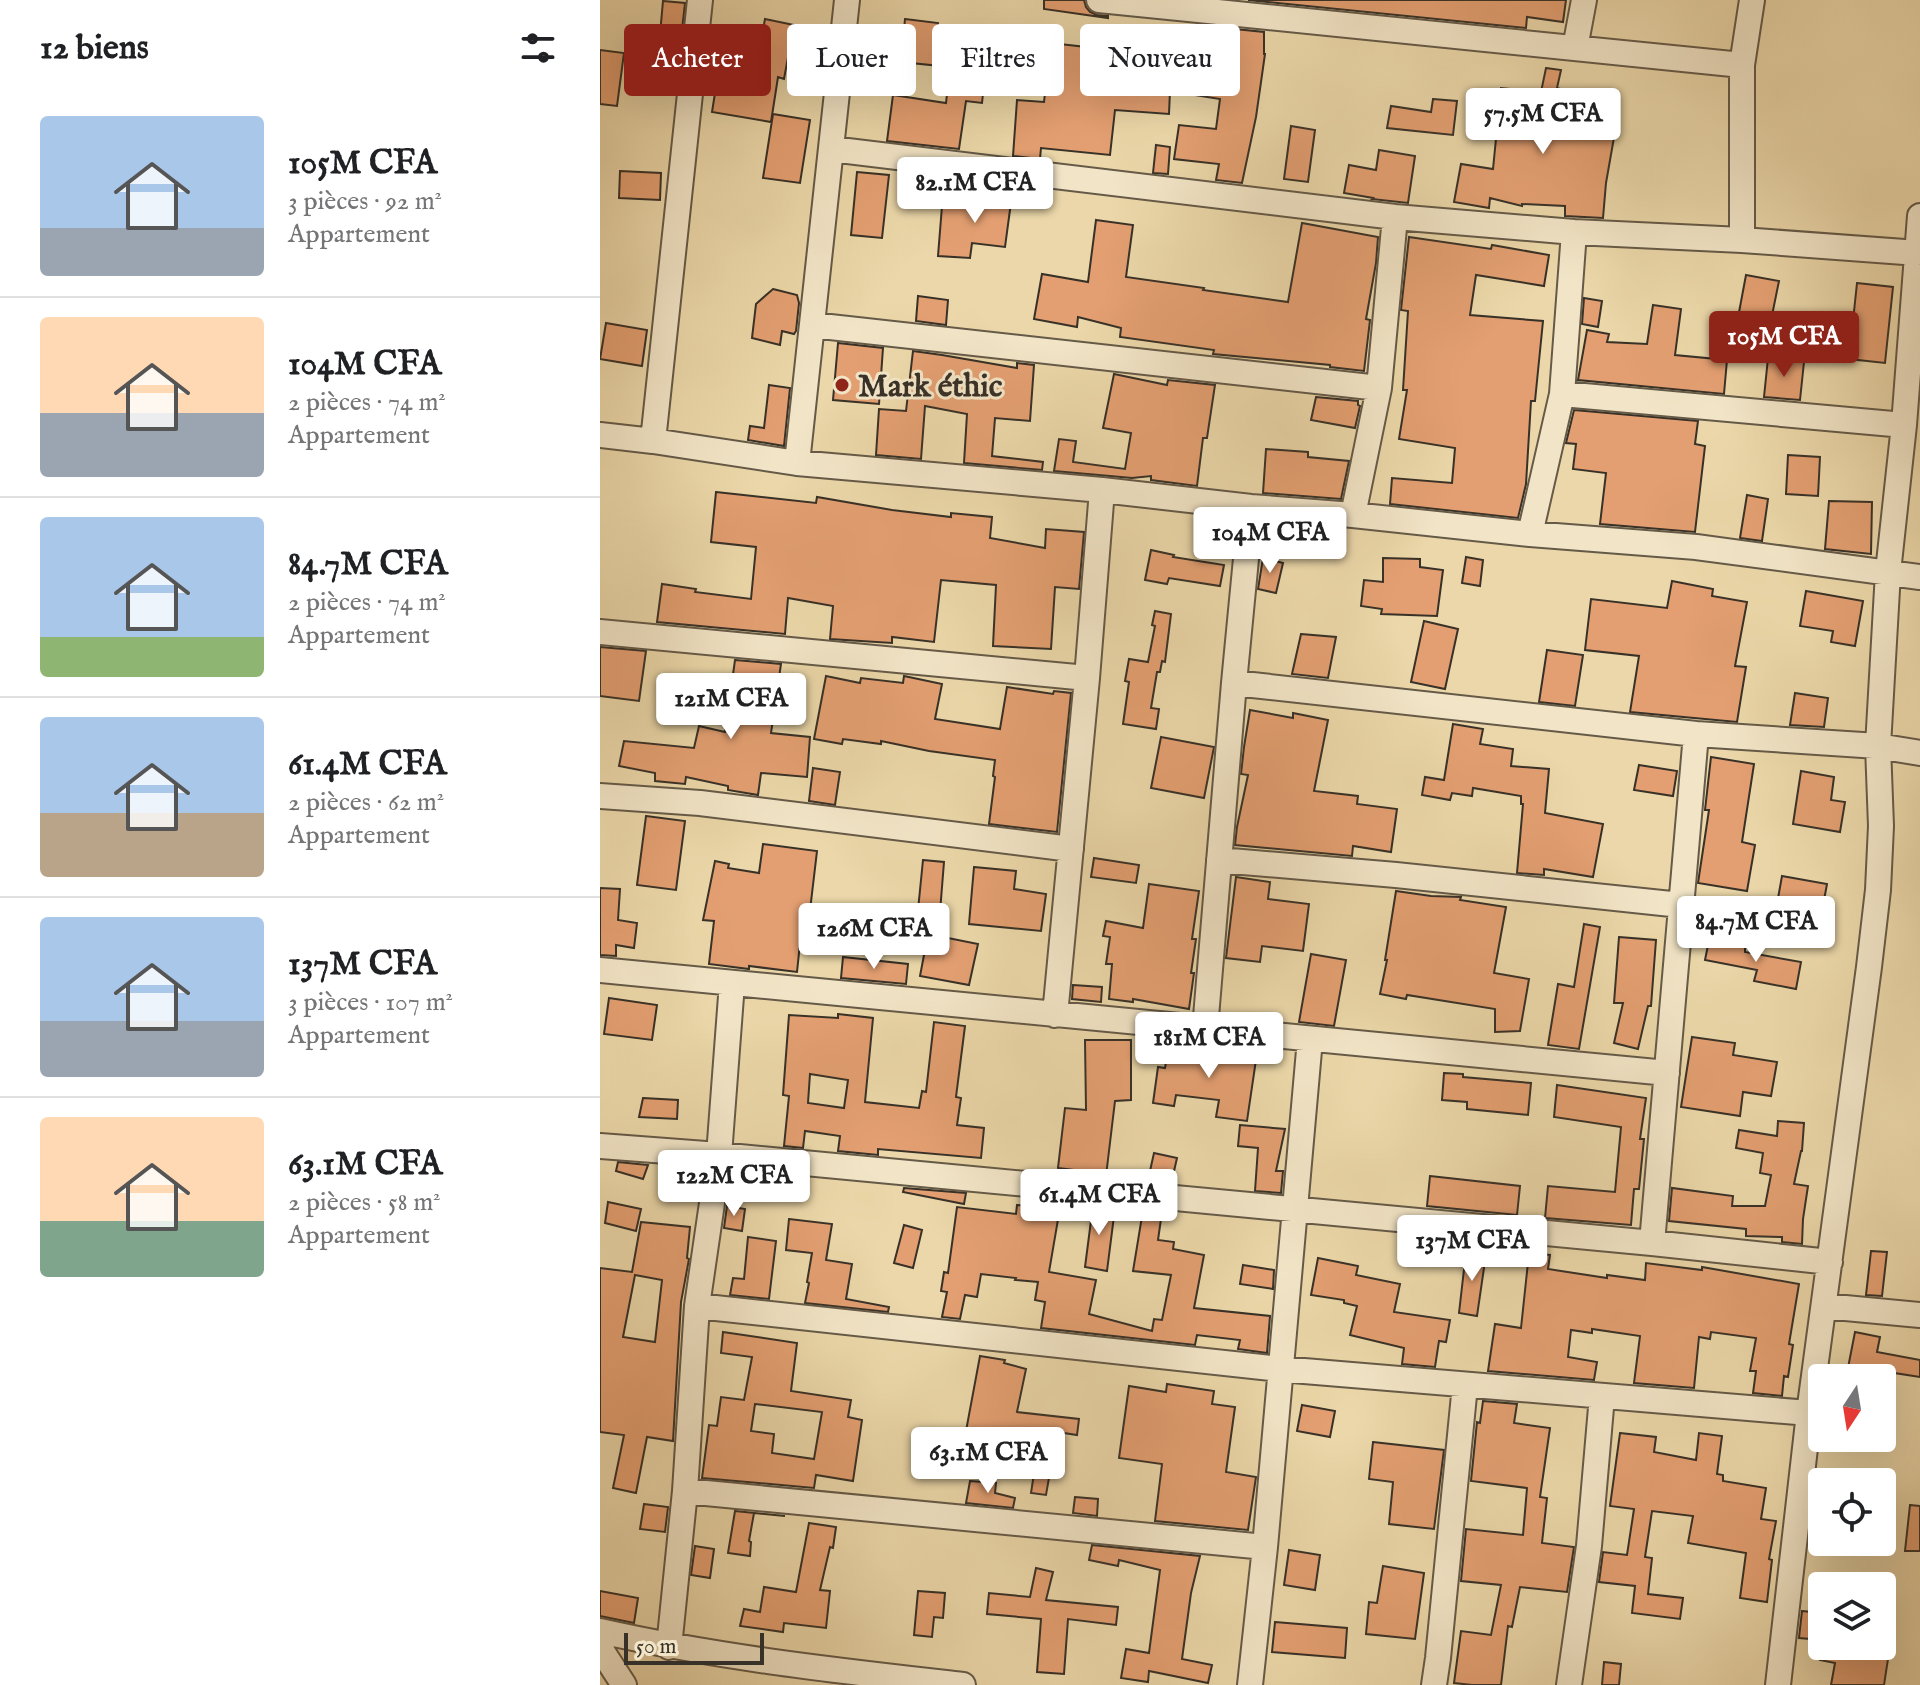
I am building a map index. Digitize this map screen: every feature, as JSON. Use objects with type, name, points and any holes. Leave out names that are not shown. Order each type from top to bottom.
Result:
[{"type":"street","points":[[653,441],[700,0]]},
{"type":"street","points":[[797,463],[847,0]]},
{"type":"street","points":[[1099,0],[1742,65]]},
{"type":"street","points":[[1575,48],[1584,0]]},
{"type":"street","points":[[1742,240],[1742,65],[1752,0]]},
{"type":"street","points":[[831,149],[1395,217],[1574,232],[1918,253]]},
{"type":"street","points":[[1816,1364],[1878,890],[1881,826],[1878,746],[1888,572],[1904,425],[1920,216]]},
{"type":"street","points":[[1353,515],[1379,388],[1395,217]]},
{"type":"street","points":[[1530,534],[1562,394],[1574,232]]},
{"type":"street","points":[[812,325],[1379,388]]},
{"type":"street","points":[[1562,394],[1904,425]]},
{"type":"street","points":[[600,435],[797,463],[1102,490],[1530,534],[1696,547],[1920,577]]},
{"type":"street","points":[[1055,1015],[1102,490]]},
{"type":"street","points":[[1205,1029],[1251,507]]},
{"type":"street","points":[[600,632],[1087,678]]},
{"type":"street","points":[[1234,683],[1696,734],[1878,746],[1920,753]]},
{"type":"street","points":[[1652,1243],[1696,734]]},
{"type":"street","points":[[600,796],[700,803],[1071,849]]},
{"type":"street","points":[[1219,860],[1681,905]]},
{"type":"street","points":[[600,970],[1667,1073]]},
{"type":"street","points":[[669,1647],[685,1491],[697,1306],[719,1155],[732,983]]},
{"type":"street","points":[[1250,1685],[1310,1039]]},
{"type":"street","points":[[600,1146],[1295,1209],[1830,1262]]},
{"type":"street","points":[[697,1306],[1280,1369],[1808,1413]]},
{"type":"street","points":[[1824,1306],[1920,1315]]},
{"type":"street","points":[[1434,1685],[1465,1385]]},
{"type":"street","points":[[1569,1685],[1589,1546],[1602,1396]]},
{"type":"street","points":[[1778,1685],[1808,1422]]},
{"type":"street","points":[[685,1491],[1265,1547]]},
{"type":"street","points":[[600,1631],[669,1647],[963,1685]]},
{"type":"street","points":[[600,1648],[624,1685]]},
{"type":"building","points":[[1044,0],[1084,0],[1090,12],[1108,18],[1044,9]]},
{"type":"building","points":[[1248,0],[1566,0],[1563,22],[1527,17],[1526,28]]},
{"type":"building","points":[[663,1],[685,3],[683,24],[661,24]]},
{"type":"building","points":[[765,19],[789,24],[784,79],[778,77],[771,122],[712,112],[715,96],[771,96],[771,24],[764,24]]},
{"type":"building","points":[[905,19],[938,23],[932,24],[932,65],[916,64],[916,24],[905,24]]},
{"type":"building","points":[[1240,30],[1264,32],[1265,54],[1256,117],[1242,183],[1216,180],[1219,164],[1174,159],[1179,125],[1216,129],[1220,99],[1201,96],[1240,96]]},
{"type":"building","points":[[1064,44],[1080,46],[1080,96],[1170,96],[1169,114],[1115,110],[1110,155],[1041,148],[1040,159],[1013,156],[1017,100],[1044,102],[1045,96],[1064,96]]},
{"type":"building","points":[[600,50],[624,53],[617,106],[600,104]]},
{"type":"building","points":[[1546,68],[1561,70],[1557,88],[1564,90],[1560,112],[1575,114],[1574,119],[1616,126],[1603,218],[1565,216],[1565,206],[1522,206],[1490,198],[1489,208],[1454,202],[1461,164],[1493,169],[1501,88],[1541,92]]},
{"type":"building","points":[[893,96],[946,103],[947,96],[983,96],[982,103],[966,101],[959,149],[887,141]]},
{"type":"building","points":[[1433,99],[1457,101],[1453,135],[1387,128],[1391,106],[1431,112]]},
{"type":"building","points":[[773,114],[810,120],[800,183],[763,178]]},
{"type":"building","points":[[1291,126],[1315,130],[1308,182],[1284,179]]},
{"type":"building","points":[[1156,145],[1170,147],[1168,174],[1153,173]]},
{"type":"building","points":[[1379,150],[1415,156],[1408,203],[1344,193],[1349,165],[1376,170]]},
{"type":"building","points":[[620,171],[661,173],[660,200],[619,198]]},
{"type":"building","points":[[857,172],[889,175],[882,238],[851,235]]},
{"type":"building","points":[[978,191],[1012,195],[1005,247],[972,243],[970,258],[938,256],[942,206],[976,209]]},
{"type":"building","points":[[1096,220],[1133,225],[1126,277],[1288,302],[1302,223],[1378,237],[1366,319],[1370,320],[1364,371],[1213,354],[1214,350],[1120,337],[1121,328],[1078,317],[1077,327],[1034,319],[1042,274],[1088,282]]},
{"type":"building","points":[[1409,237],[1491,249],[1492,245],[1549,255],[1544,286],[1476,275],[1470,315],[1543,321],[1535,401],[1531,401],[1526,484],[1518,518],[1390,504],[1392,478],[1452,483],[1455,448],[1399,439],[1407,390],[1403,390],[1408,311],[1401,310]]},
{"type":"building","points":[[1746,275],[1779,281],[1766,345],[1734,339]]},
{"type":"building","points":[[1857,283],[1893,287],[1885,363],[1849,359]]},
{"type":"building","points":[[773,289],[797,295],[799,303],[796,331],[794,334],[782,331],[780,345],[752,338],[756,304]]},
{"type":"building","points":[[918,296],[948,300],[946,325],[916,321]]},
{"type":"building","points":[[1584,298],[1602,301],[1598,327],[1582,324]]},
{"type":"building","points":[[1653,305],[1681,309],[1675,355],[1727,360],[1724,394],[1578,380],[1587,330],[1609,334],[1607,342],[1647,344]]},
{"type":"building","points":[[606,323],[647,330],[642,366],[600,359]]},
{"type":"building","points":[[838,343],[883,348],[879,404],[833,400]]},
{"type":"building","points":[[913,351],[1017,368],[1017,363],[1034,365],[1030,421],[995,418],[992,456],[1043,462],[1042,470],[964,463],[967,414],[925,406],[921,459],[876,455],[879,409],[906,411]]},
{"type":"building","points":[[1768,358],[1804,362],[1800,400],[1764,397]]},
{"type":"building","points":[[1114,374],[1167,385],[1168,380],[1215,385],[1207,438],[1203,438],[1197,486],[1151,480],[1151,476],[1132,478],[1054,471],[1059,439],[1076,441],[1073,462],[1125,469],[1131,433],[1103,428]]},
{"type":"building","points":[[769,385],[790,388],[784,446],[748,440],[750,426],[764,428]]},
{"type":"building","points":[[1316,397],[1358,401],[1360,406],[1355,428],[1311,420]]},
{"type":"building","points":[[1574,410],[1698,421],[1695,444],[1705,446],[1695,532],[1600,524],[1606,473],[1573,469],[1576,444],[1566,443]]},
{"type":"building","points":[[1266,449],[1308,452],[1308,457],[1349,461],[1341,499],[1263,493]]},
{"type":"building","points":[[1788,455],[1820,457],[1818,496],[1786,494]]},
{"type":"building","points":[[716,492],[816,503],[817,497],[951,517],[951,513],[992,517],[990,538],[1045,548],[1046,529],[1084,532],[1079,589],[1055,587],[1051,649],[993,646],[996,585],[941,580],[934,642],[892,637],[892,643],[830,639],[833,606],[788,598],[785,634],[657,622],[662,584],[696,589],[695,592],[751,599],[756,547],[711,542]]},
{"type":"building","points":[[1747,495],[1768,499],[1762,541],[1740,538]]},
{"type":"building","points":[[1829,501],[1872,502],[1871,554],[1825,549]]},
{"type":"building","points":[[1151,550],[1173,557],[1224,565],[1220,586],[1169,578],[1167,584],[1145,580]]},
{"type":"building","points":[[1466,557],[1483,560],[1480,586],[1462,583]]},
{"type":"building","points":[[1263,558],[1283,563],[1276,593],[1258,589]]},
{"type":"building","points":[[1383,558],[1420,559],[1420,567],[1443,570],[1437,616],[1381,614],[1382,609],[1361,606],[1364,580],[1383,582]]},
{"type":"building","points":[[1672,581],[1713,589],[1712,596],[1747,602],[1735,666],[1746,667],[1737,722],[1630,712],[1639,656],[1585,650],[1591,599],[1667,608]]},
{"type":"building","points":[[1806,591],[1863,601],[1855,646],[1831,642],[1833,631],[1800,626]]},
{"type":"building","points":[[1155,611],[1171,614],[1165,662],[1162,661],[1160,672],[1157,672],[1151,708],[1159,709],[1156,729],[1123,724],[1129,659],[1148,662]]},
{"type":"building","points":[[1424,621],[1458,629],[1445,689],[1411,682]]},
{"type":"building","points":[[1301,634],[1336,637],[1328,678],[1292,674]]},
{"type":"building","points":[[600,647],[646,651],[639,701],[600,696]]},
{"type":"building","points":[[1547,650],[1583,655],[1575,706],[1539,702]]},
{"type":"building","points":[[735,660],[781,664],[771,733],[810,737],[807,777],[761,773],[758,795],[728,790],[728,786],[686,777],[685,784],[655,781],[655,773],[619,766],[624,741],[694,748],[699,726],[725,732]]},
{"type":"building","points":[[826,676],[860,683],[861,678],[903,683],[904,676],[942,684],[935,719],[1000,729],[1007,687],[1053,694],[1054,691],[1071,693],[1057,832],[989,824],[995,760],[881,741],[881,744],[843,739],[842,744],[814,739]]},
{"type":"building","points":[[1795,693],[1828,698],[1824,727],[1790,725]]},
{"type":"building","points":[[1250,710],[1293,718],[1293,713],[1328,720],[1314,791],[1358,796],[1357,804],[1397,809],[1391,852],[1353,846],[1352,856],[1235,845],[1248,775],[1241,774]]},
{"type":"building","points":[[1453,724],[1483,729],[1480,744],[1513,749],[1511,766],[1549,769],[1545,813],[1603,824],[1593,877],[1544,869],[1544,875],[1517,873],[1523,804],[1521,796],[1473,788],[1472,796],[1452,793],[1450,800],[1422,795],[1425,777],[1444,780]]},
{"type":"building","points":[[1161,737],[1214,747],[1204,798],[1151,788]]},
{"type":"building","points":[[1711,757],[1754,764],[1742,842],[1755,845],[1747,891],[1698,883],[1709,810],[1705,810]]},
{"type":"building","points":[[1639,765],[1677,771],[1673,796],[1634,790]]},
{"type":"building","points":[[813,768],[840,772],[835,805],[809,801]]},
{"type":"building","points":[[1801,771],[1834,777],[1831,800],[1845,802],[1840,832],[1793,824]]},
{"type":"building","points":[[646,816],[685,821],[676,890],[637,885]]},
{"type":"building","points":[[763,844],[817,851],[809,919],[839,925],[835,942],[801,934],[797,972],[709,964],[714,921],[703,920],[715,861],[729,864],[728,868],[759,873]]},
{"type":"building","points":[[1094,858],[1139,865],[1136,883],[1091,877]]},
{"type":"building","points":[[923,860],[944,862],[940,912],[918,910]]},
{"type":"building","points":[[974,867],[1016,871],[1014,889],[1046,894],[1041,931],[969,924]]},
{"type":"building","points":[[1782,876],[1827,884],[1822,911],[1777,904]]},
{"type":"building","points":[[1236,877],[1270,882],[1268,899],[1309,904],[1303,951],[1262,946],[1260,962],[1226,958]]},
{"type":"building","points":[[1149,884],[1199,891],[1192,939],[1196,939],[1189,1009],[1133,999],[1133,1002],[1109,999],[1112,964],[1106,964],[1110,937],[1103,936],[1106,921],[1143,928]]},
{"type":"building","points":[[600,888],[620,889],[618,920],[637,923],[634,948],[616,945],[616,956],[600,955]]},
{"type":"building","points":[[1396,891],[1461,897],[1460,900],[1506,907],[1494,973],[1529,979],[1520,1031],[1495,1032],[1495,1009],[1407,995],[1406,999],[1380,994]]},
{"type":"building","points":[[1584,924],[1600,927],[1579,1049],[1548,1045],[1558,984],[1574,987]]},
{"type":"building","points":[[928,934],[978,944],[969,985],[920,976]]},
{"type":"building","points":[[1619,937],[1656,940],[1651,1006],[1648,1006],[1638,1049],[1614,1043],[1623,1003],[1614,1003]]},
{"type":"building","points":[[1709,940],[1745,947],[1745,952],[1801,962],[1796,989],[1754,981],[1757,970],[1705,960]]},
{"type":"building","points":[[1311,954],[1346,960],[1334,1026],[1299,1022]]},
{"type":"building","points":[[843,957],[908,964],[906,984],[841,978]]},
{"type":"building","points":[[1073,985],[1102,987],[1101,1002],[1072,999]]},
{"type":"building","points":[[609,998],[657,1005],[652,1040],[604,1034]]},
{"type":"building","points":[[838,1014],[873,1018],[865,1102],[919,1108],[922,1091],[926,1092],[934,1022],[965,1026],[956,1097],[961,1098],[957,1125],[984,1128],[981,1158],[878,1149],[878,1155],[838,1151],[840,1136],[805,1131],[803,1148],[784,1146],[789,1096],[783,1095],[789,1015],[838,1018]],"holes":[[[810,1074],[848,1080],[844,1108],[808,1103]]]},
{"type":"building","points":[[1692,1037],[1735,1043],[1733,1055],[1777,1062],[1771,1096],[1743,1092],[1740,1116],[1681,1107]]},
{"type":"building","points":[[1085,1040],[1131,1040],[1131,1100],[1115,1101],[1106,1176],[1058,1168],[1065,1108],[1086,1110]]},
{"type":"building","points":[[1219,1047],[1257,1053],[1247,1121],[1216,1117],[1219,1100],[1176,1095],[1174,1106],[1153,1103],[1158,1067],[1165,1068],[1168,1051],[1218,1055]]},
{"type":"building","points":[[1444,1073],[1531,1083],[1528,1115],[1467,1109],[1467,1102],[1442,1100]]},
{"type":"building","points":[[1557,1085],[1646,1098],[1640,1139],[1644,1139],[1639,1189],[1634,1189],[1631,1225],[1545,1218],[1548,1186],[1615,1192],[1621,1127],[1554,1117]]},
{"type":"building","points":[[643,1098],[678,1100],[677,1119],[639,1117]]},
{"type":"building","points":[[1778,1121],[1804,1123],[1802,1151],[1794,1184],[1808,1186],[1802,1244],[1782,1242],[1782,1237],[1746,1236],[1746,1229],[1669,1221],[1672,1188],[1733,1196],[1732,1206],[1765,1206],[1771,1175],[1760,1173],[1763,1153],[1736,1148],[1739,1130],[1777,1136]]},
{"type":"building","points":[[1240,1125],[1285,1129],[1276,1171],[1283,1171],[1281,1193],[1255,1191],[1258,1148],[1238,1146]]},
{"type":"building","points":[[1154,1153],[1177,1158],[1172,1180],[1148,1180]]},
{"type":"building","points":[[618,1162],[648,1165],[643,1179],[616,1171]]},
{"type":"building","points":[[1430,1176],[1520,1186],[1517,1215],[1427,1206]]},
{"type":"building","points":[[904,1188],[966,1193],[964,1204],[903,1192]]},
{"type":"building","points":[[1034,1200],[1061,1202],[1049,1272],[1096,1280],[1089,1314],[1152,1331],[1154,1319],[1162,1320],[1171,1275],[1133,1271],[1143,1210],[1162,1212],[1158,1240],[1174,1242],[1173,1249],[1204,1255],[1194,1308],[1270,1316],[1267,1353],[1238,1349],[1240,1340],[1197,1335],[1195,1345],[1041,1328],[1045,1302],[1035,1300],[1038,1282],[981,1274],[977,1297],[965,1295],[960,1319],[942,1317],[947,1292],[941,1291],[944,1272],[948,1273],[957,1207],[1016,1214],[1017,1205],[1034,1206]]},
{"type":"building","points":[[608,1202],[641,1209],[636,1231],[605,1223]]},
{"type":"building","points":[[1085,1205],[1113,1207],[1107,1271],[1085,1267],[1092,1213],[1084,1211]]},
{"type":"building","points":[[727,1206],[745,1209],[742,1231],[724,1228]]},
{"type":"building","points":[[789,1219],[832,1224],[826,1260],[852,1264],[846,1299],[889,1307],[888,1312],[805,1303],[812,1253],[786,1250]]},
{"type":"building","points":[[641,1222],[690,1227],[689,1259],[681,1302],[673,1441],[647,1437],[636,1493],[613,1488],[624,1435],[600,1432],[600,1268],[632,1272]],"holes":[[[635,1275],[662,1280],[655,1342],[623,1337]]]},
{"type":"building","points":[[904,1225],[922,1230],[913,1268],[894,1263]]},
{"type":"building","points":[[748,1237],[776,1241],[769,1299],[730,1295],[733,1278],[744,1279]]},
{"type":"building","points":[[1871,1251],[1887,1252],[1882,1296],[1866,1295]]},
{"type":"building","points":[[1466,1252],[1486,1254],[1477,1316],[1459,1313]]},
{"type":"building","points":[[1529,1253],[1550,1255],[1548,1269],[1607,1278],[1607,1275],[1645,1280],[1646,1263],[1702,1270],[1702,1267],[1799,1284],[1789,1344],[1793,1345],[1782,1396],[1753,1393],[1756,1371],[1750,1371],[1756,1338],[1711,1332],[1710,1339],[1699,1337],[1694,1388],[1634,1383],[1640,1336],[1592,1329],[1592,1333],[1571,1330],[1568,1357],[1597,1362],[1594,1380],[1488,1371],[1495,1324],[1521,1328]]},
{"type":"building","points":[[1318,1258],[1358,1266],[1356,1275],[1400,1284],[1394,1312],[1450,1320],[1446,1342],[1439,1341],[1435,1367],[1402,1364],[1404,1348],[1350,1335],[1357,1306],[1344,1303],[1344,1300],[1311,1295]]},
{"type":"building","points":[[1243,1265],[1274,1270],[1273,1289],[1240,1284]]},
{"type":"building","points":[[723,1332],[797,1343],[791,1391],[851,1400],[848,1417],[862,1420],[853,1481],[816,1475],[814,1488],[702,1478],[709,1425],[717,1426],[721,1397],[744,1400],[752,1357],[721,1353]],"holes":[[[755,1404],[822,1412],[814,1459],[772,1453],[774,1434],[751,1431]]]},
{"type":"building","points":[[1855,1332],[1880,1337],[1877,1352],[1920,1360],[1920,1377],[1896,1373],[1896,1364],[1849,1364]]},
{"type":"building","points":[[980,1356],[1005,1360],[1004,1363],[1026,1369],[1017,1412],[1079,1419],[1077,1435],[1057,1432],[1046,1495],[1031,1493],[1035,1467],[1029,1466],[1032,1450],[990,1442],[989,1447],[950,1443],[951,1429],[966,1431]]},
{"type":"building","points":[[1167,1384],[1214,1391],[1212,1404],[1235,1407],[1226,1472],[1256,1477],[1248,1530],[1155,1521],[1162,1464],[1119,1458],[1129,1386],[1166,1392]]},
{"type":"building","points":[[1483,1401],[1517,1404],[1514,1423],[1550,1428],[1540,1497],[1547,1498],[1542,1543],[1574,1547],[1567,1592],[1520,1587],[1512,1627],[1508,1626],[1501,1685],[1454,1683],[1461,1631],[1491,1635],[1501,1585],[1461,1581],[1466,1529],[1523,1535],[1527,1488],[1471,1481],[1477,1422],[1480,1423]]},
{"type":"building","points":[[1302,1405],[1335,1411],[1330,1437],[1297,1431]]},
{"type":"building","points":[[1620,1433],[1656,1437],[1654,1452],[1696,1460],[1699,1433],[1722,1436],[1717,1474],[1723,1475],[1723,1481],[1766,1488],[1761,1519],[1776,1521],[1769,1559],[1772,1560],[1767,1602],[1740,1598],[1746,1553],[1688,1543],[1693,1516],[1652,1511],[1645,1557],[1652,1558],[1648,1594],[1683,1598],[1680,1619],[1632,1613],[1635,1586],[1599,1582],[1603,1552],[1627,1555],[1634,1509],[1610,1506]]},
{"type":"building","points":[[1373,1442],[1444,1450],[1434,1529],[1389,1524],[1393,1482],[1369,1479]]},
{"type":"building","points":[[970,1481],[996,1483],[995,1493],[1015,1498],[1013,1508],[966,1503]]},
{"type":"building","points":[[1075,1497],[1098,1499],[1097,1516],[1073,1513]]},
{"type":"building","points":[[644,1504],[668,1507],[665,1532],[640,1529]]},
{"type":"building","points":[[1910,1505],[1920,1506],[1920,1551],[1905,1551]]},
{"type":"building","points":[[735,1511],[785,1516],[754,1513],[750,1556],[728,1553]]},
{"type":"building","points":[[809,1523],[836,1527],[820,1590],[830,1591],[826,1628],[784,1623],[783,1632],[740,1626],[744,1609],[760,1612],[764,1587],[796,1592]]},
{"type":"building","points":[[1092,1545],[1200,1556],[1191,1593],[1182,1659],[1212,1665],[1208,1683],[1149,1671],[1148,1682],[1121,1678],[1126,1649],[1149,1653],[1160,1570],[1119,1560],[1118,1566],[1089,1560]]},
{"type":"building","points":[[695,1546],[714,1549],[710,1578],[691,1575]]},
{"type":"building","points":[[1289,1550],[1320,1555],[1315,1590],[1284,1585]]},
{"type":"building","points":[[1383,1566],[1424,1573],[1415,1639],[1366,1634],[1369,1602],[1377,1603]]},
{"type":"building","points":[[1036,1568],[1053,1572],[1046,1600],[1118,1607],[1116,1625],[1068,1619],[1064,1674],[1037,1672],[1041,1619],[987,1614],[989,1593],[1030,1597]]},
{"type":"building","points":[[600,1591],[638,1598],[634,1623],[600,1616]]},
{"type":"building","points":[[918,1591],[945,1593],[943,1618],[934,1617],[932,1637],[914,1635]]},
{"type":"building","points":[[1802,1611],[1808,1612],[1808,1639],[1799,1638]]},
{"type":"building","points":[[1275,1622],[1347,1628],[1345,1658],[1272,1652]]},
{"type":"building","points":[[1820,1660],[1888,1660],[1884,1685],[1831,1685],[1835,1663]]},
{"type":"building","points":[[1604,1662],[1621,1664],[1619,1685],[1602,1685]]},
{"type":"place","name":"Mark éthic","points":[[842,385]]}]
